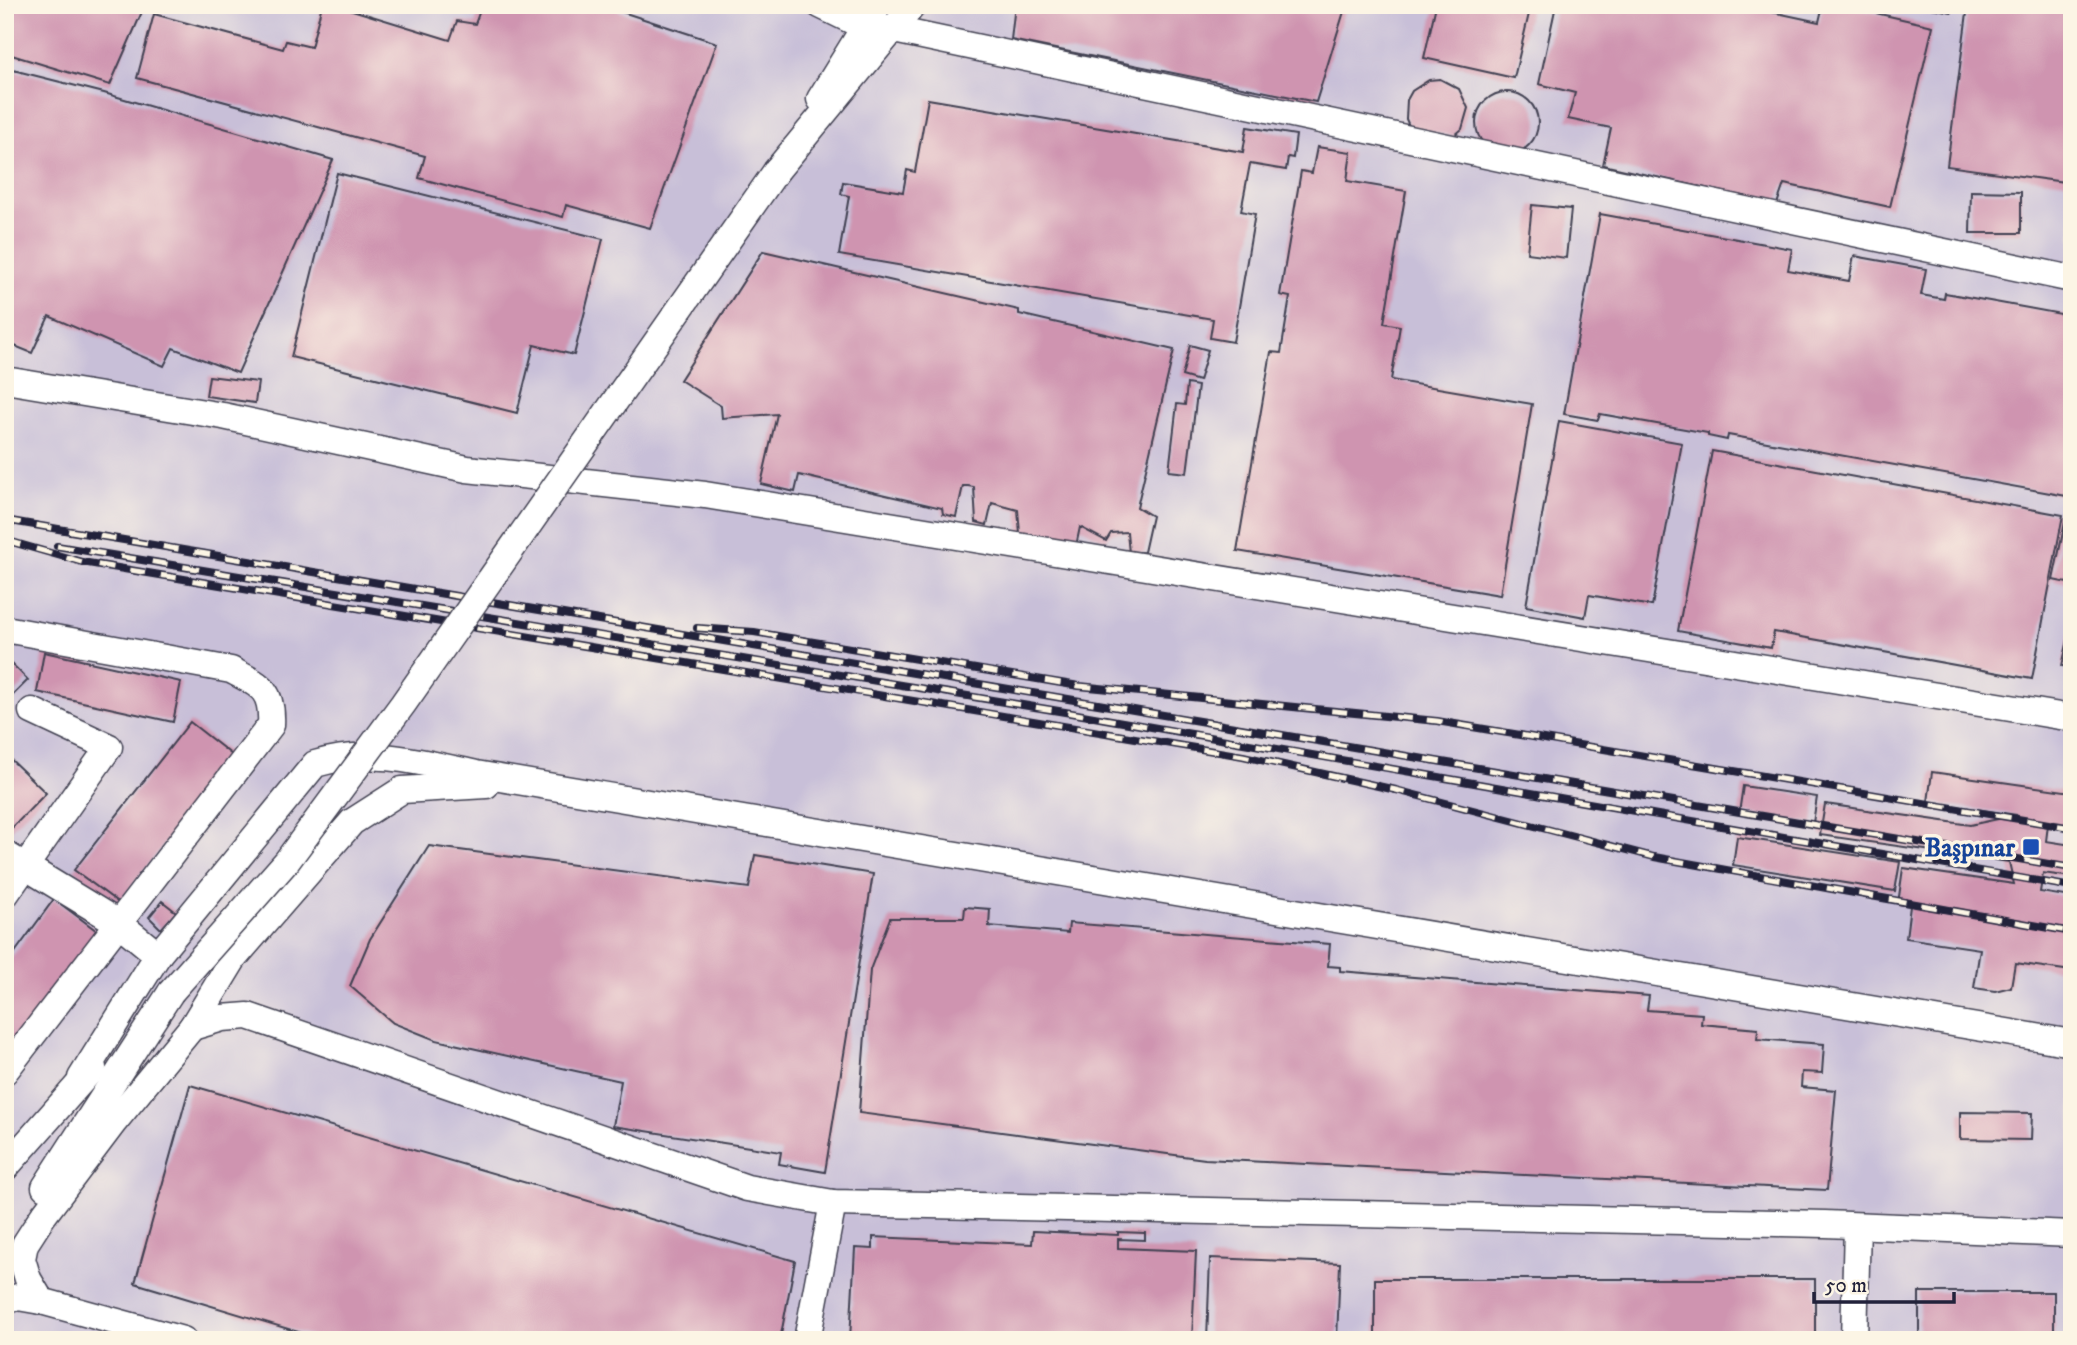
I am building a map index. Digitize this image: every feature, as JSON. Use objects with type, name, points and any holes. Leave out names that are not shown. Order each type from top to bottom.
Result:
[{"type":"street","points":[[820,5],[871,16],[894,30],[2072,279]]},
{"type":"street","points":[[777,170],[912,5]]},
{"type":"street","points":[[5,1251],[154,1013],[287,861],[386,726],[777,170],[871,16]]},
{"type":"street","points":[[5,380],[223,416],[467,468],[678,491],[2072,718]]},
{"type":"street","points":[[5,629],[231,670],[261,686],[272,704],[271,725],[5,1071]]},
{"type":"street","points":[[5,895],[15,861],[109,747],[32,711]]},
{"type":"street","points":[[5,1168],[81,1078],[158,955],[315,764],[343,756],[400,757],[541,785],[2072,1043]]},
{"type":"street","points":[[41,1301],[28,1279],[22,1259],[25,1244],[114,1122],[192,1027],[234,958],[352,822],[402,790],[541,785]]},
{"type":"street","points":[[15,861],[120,924],[158,955]]},
{"type":"street","points":[[234,958],[230,985],[248,1016]]},
{"type":"street","points":[[81,1078],[154,1013]]},
{"type":"street","points":[[192,1027],[222,1018],[248,1016],[747,1188],[833,1203],[1857,1226],[2072,1234]]},
{"type":"street","points":[[807,1340],[833,1203]]},
{"type":"street","points":[[1854,1340],[1857,1226]]},
{"type":"street","points":[[5,1301],[18,1297],[41,1301],[183,1340]]},
{"type":"shaded area","points":[[5,5],[2072,5],[2072,1340],[5,1340]]},
{"type":"building","points":[[5,5],[145,5],[110,85],[5,53]]},
{"type":"building","points":[[322,5],[336,5],[450,40],[457,21],[475,24],[482,5],[601,5],[717,43],[650,228],[566,205],[563,217],[419,178],[425,156],[137,78],[154,14],[283,49],[286,41],[311,47]]},
{"type":"building","points":[[1015,5],[1346,5],[1316,102],[1011,40]]},
{"type":"building","points":[[1436,5],[1531,5],[1514,78],[1424,58]]},
{"type":"building","points":[[1556,5],[1739,5],[1819,22],[1823,5],[1840,5],[1933,26],[1890,207],[1784,184],[1777,204],[1603,165],[1611,128],[1568,119],[1575,93],[1539,84]]},
{"type":"building","points":[[1916,5],[1953,5],[1952,12]]},
{"type":"building","points":[[1968,5],[2072,5],[2072,183],[1947,166]]},
{"type":"building","points":[[5,68],[104,93],[333,160],[238,373],[173,348],[164,366],[49,316],[32,353],[5,342]]},
{"type":"building","points":[[1440,79],[1459,89],[1468,108],[1462,129],[1454,136],[1410,128],[1406,119],[1407,100],[1412,91],[1429,80]]},
{"type":"building","points":[[1507,92],[1529,101],[1538,123],[1529,145],[1507,154],[1485,145],[1476,123],[1485,101]]},
{"type":"building","points":[[928,99],[1243,152],[1247,127],[1296,135],[1293,158],[1288,157],[1286,170],[1250,164],[1241,211],[1255,214],[1233,342],[1210,338],[1213,319],[839,255],[849,196],[841,194],[843,182],[903,192],[907,170],[915,172]]},
{"type":"building","points":[[1317,147],[1351,152],[1347,181],[1406,191],[1384,323],[1400,326],[1391,380],[1532,404],[1500,595],[1237,551],[1271,352],[1281,353],[1290,297],[1280,295],[1301,171],[1312,173]]},
{"type":"building","points":[[337,173],[603,239],[574,355],[534,345],[517,413],[291,357]]},
{"type":"building","points":[[1971,191],[2021,192],[2021,233],[1970,233]]},
{"type":"building","points":[[1532,205],[1571,209],[1566,258],[1527,253]]},
{"type":"building","points":[[1600,214],[1792,249],[1788,270],[1849,281],[1854,256],[1926,269],[1921,295],[1944,299],[1945,293],[2072,316],[2072,497],[1728,435],[1727,440],[1708,436],[1708,433],[1600,414],[1598,420],[1564,414]]},
{"type":"building","points":[[763,251],[1019,310],[1019,314],[1174,350],[1137,507],[1152,516],[1144,552],[1129,553],[1127,532],[1111,533],[1106,541],[1080,527],[1076,546],[1020,533],[1018,510],[992,503],[987,525],[976,522],[974,487],[963,486],[956,517],[943,514],[942,508],[799,475],[795,492],[761,484],[777,414],[722,418],[721,406],[680,380]]},
{"type":"building","points":[[1190,345],[1208,350],[1199,381],[1182,376]]},
{"type":"building","points":[[209,376],[258,382],[255,403],[206,396]]},
{"type":"building","points":[[1187,384],[1198,386],[1187,473],[1169,471],[1177,404],[1185,405]]},
{"type":"building","points":[[1559,421],[1682,443],[1652,606],[1589,595],[1585,617],[1526,606]]},
{"type":"building","points":[[1712,451],[2063,515],[2032,679],[1774,632],[1771,648],[1678,631]]},
{"type":"building","points":[[2066,518],[2072,519],[2072,584],[2053,580]]},
{"type":"building","points":[[2072,627],[2072,668],[2062,666]]},
{"type":"building","points":[[44,652],[181,682],[173,722],[37,692]]},
{"type":"building","points":[[5,657],[28,680],[5,703]]},
{"type":"building","points":[[190,722],[232,755],[119,903],[74,870]]},
{"type":"building","points":[[5,754],[46,793],[10,830],[5,826]]},
{"type":"building","name":"Başpınar","points":[[1932,772],[2072,792],[2072,829],[2048,825],[2046,841],[2072,845],[2072,877],[2043,873],[2040,892],[2072,897],[2072,971],[2015,963],[2011,987],[1995,991],[1974,988],[1980,949],[1906,938],[1910,906],[1898,904],[1903,868],[2014,884],[2009,862],[1820,835],[1825,804],[1970,825],[2017,815],[1928,802]]},
{"type":"building","points":[[1743,786],[1817,797],[1813,823],[1739,813]]},
{"type":"building","points":[[1737,837],[1900,862],[1895,891],[1733,865]]},
{"type":"building","points":[[429,846],[749,888],[755,855],[873,874],[825,1172],[779,1164],[781,1152],[613,1126],[621,1081],[436,1040],[393,1023],[350,986],[370,939]]},
{"type":"building","points":[[54,899],[97,931],[5,1058],[5,966]]},
{"type":"building","points":[[162,901],[176,912],[161,929],[149,917]]},
{"type":"building","points":[[965,907],[990,909],[989,926],[1068,933],[1069,923],[1330,944],[1328,966],[1340,967],[1340,971],[1649,996],[1647,1010],[1702,1014],[1701,1024],[1758,1029],[1757,1039],[1824,1044],[1822,1073],[1802,1072],[1801,1087],[1836,1090],[1827,1190],[1205,1159],[859,1113],[870,970],[890,918],[964,918]]},
{"type":"building","points":[[190,1085],[795,1261],[780,1340],[325,1340],[135,1283]]},
{"type":"building","points":[[1960,1112],[2032,1113],[2031,1140],[1960,1139]]},
{"type":"building","points":[[1033,1231],[1118,1235],[1118,1232],[1145,1233],[1145,1240],[1118,1239],[1118,1248],[1196,1251],[1192,1340],[850,1340],[855,1248],[873,1249],[873,1237],[1032,1244]]},
{"type":"building","points":[[1210,1258],[1340,1263],[1337,1340],[1207,1340]]},
{"type":"building","points":[[1375,1279],[1815,1279],[1815,1340],[1375,1340]]},
{"type":"building","points":[[1919,1292],[2054,1292],[2054,1340],[1919,1340]]},
{"type":"railway","points":[[5,520],[2072,868]]},
{"type":"railway","points":[[5,540],[82,562],[1243,756],[1396,790],[1654,857],[2072,932]]},
{"type":"railway","points":[[57,546],[1071,713],[2072,887]]},
{"type":"railway","points":[[697,628],[754,632],[1079,686],[1437,721],[2072,828]]},
{"type":"place","name":"Başpınar","points":[[2031,847]]}]
